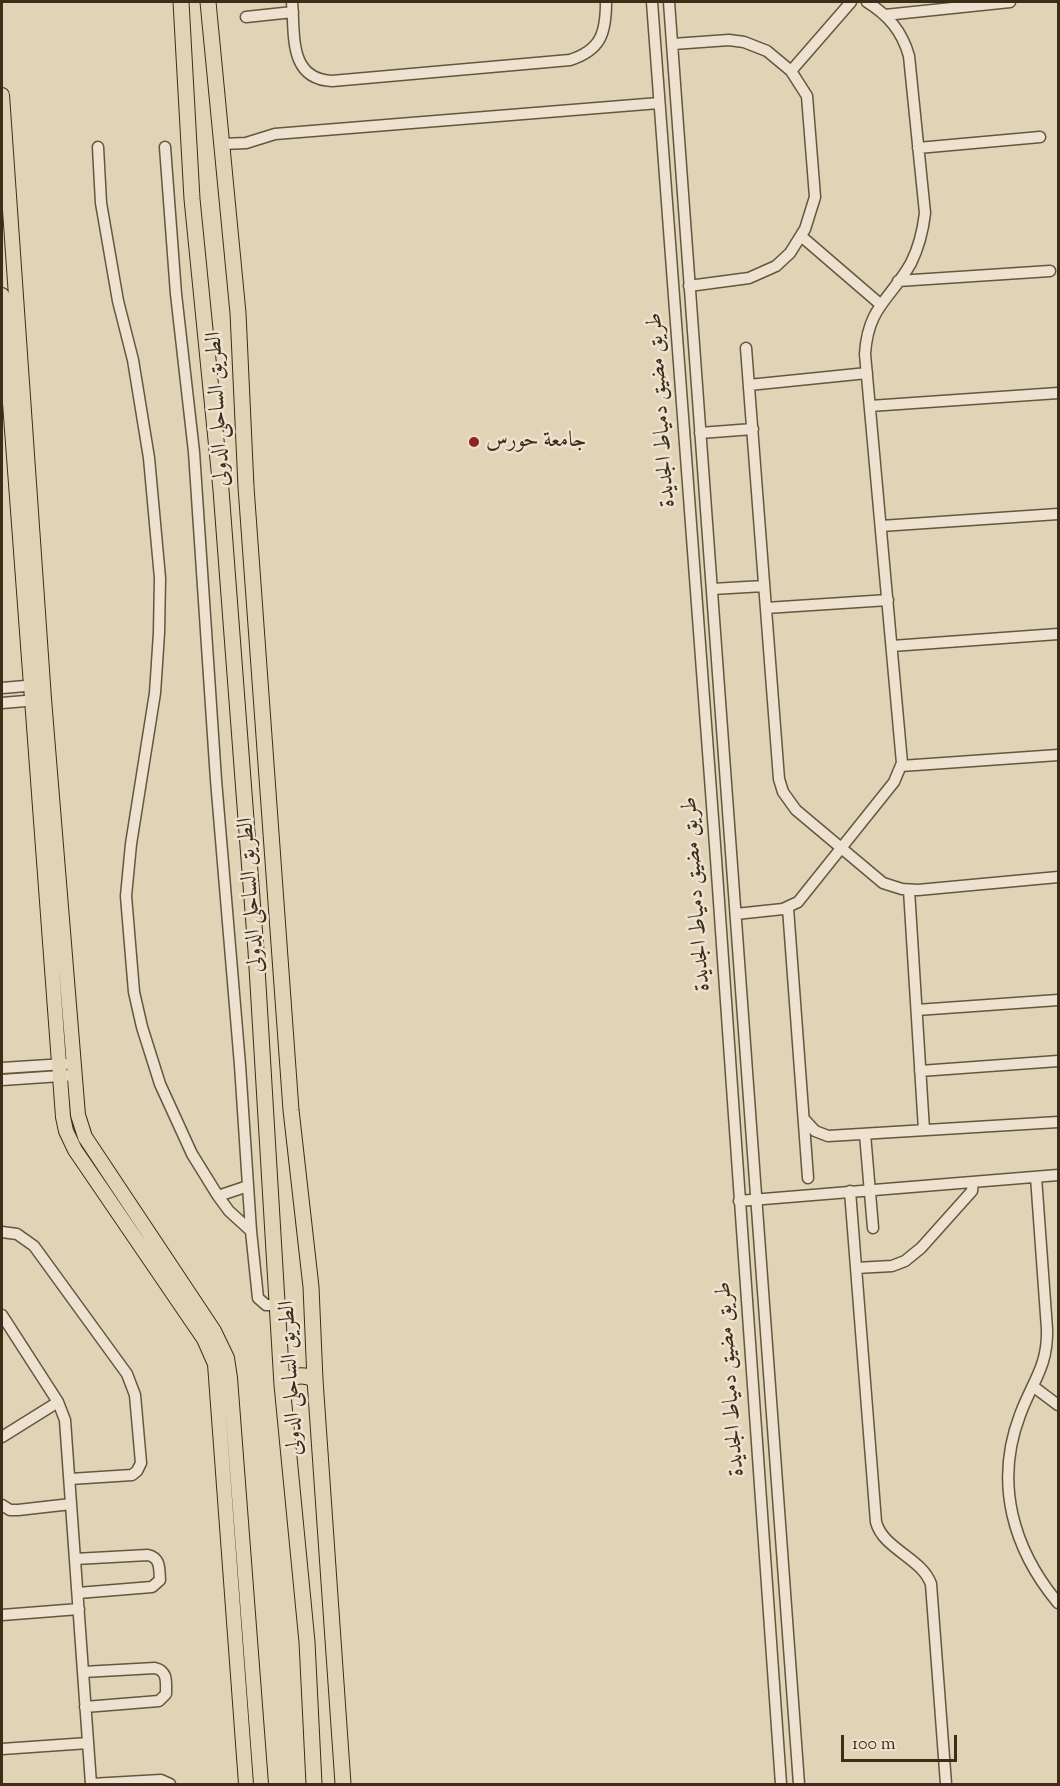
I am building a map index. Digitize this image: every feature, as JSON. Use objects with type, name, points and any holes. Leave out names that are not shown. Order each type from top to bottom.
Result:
[{"type":"highway","name":"الطريق الساحلى الدولى","points":[[181,2],[192,199],[221,490],[254,917],[282,1385],[307,1642],[314,1785]]},
{"type":"highway","name":"الطريق الساحلى الدولى","points":[[208,2],[238,313],[246,487],[291,1110],[309,1264],[343,1785]]},
{"type":"highway","points":[[282,1385],[292,1377],[304,1375],[315,1380]]},
{"type":"main road","points":[[2,95],[64,1124],[71,1144],[204,1339],[215,1364],[246,1785]]},
{"type":"main road","points":[[2,295],[37,686]]},
{"type":"main road","points":[[38,700],[78,1115],[85,1137],[214,1331],[227,1358],[261,1785]]},
{"type":"street","points":[[246,17],[293,7],[297,58],[302,68],[310,76],[321,80],[346,81],[570,60],[584,55],[596,46],[603,33],[606,2]]},
{"type":"street","name":"طريق مضيق دمياط الجديدة","points":[[652,2],[715,845],[781,1785]]},
{"type":"street","name":"طريق مضيق دمياط الجديدة","points":[[669,2],[798,1785]]},
{"type":"street","points":[[791,71],[851,2]]},
{"type":"street","points":[[736,914],[788,908],[802,899],[894,783],[901,766],[866,343],[871,322],[880,304],[915,254],[925,213],[909,56],[900,33],[885,15],[867,2]]},
{"type":"street","points":[[885,15],[1010,2]]},
{"type":"street","points":[[673,44],[729,40],[744,42],[767,51],[791,71],[807,96],[815,197],[809,221],[783,260],[758,275],[739,280],[689,286]]},
{"type":"street","points":[[222,144],[246,143],[275,134],[659,103]]},
{"type":"street","points":[[918,148],[1040,137]]},
{"type":"street","points":[[98,147],[101,203],[149,458],[160,578],[155,693],[131,844],[126,896],[134,992],[142,1027],[160,1084],[192,1154],[229,1211],[251,1231]]},
{"type":"street","points":[[165,147],[176,294],[194,452],[215,768],[239,1053],[251,1231],[258,1298],[266,1305],[277,1305]]},
{"type":"street","points":[[668,218],[684,216]]},
{"type":"street","points":[[801,236],[880,304]]},
{"type":"street","points":[[898,281],[1050,272]]},
{"type":"street","points":[[746,348],[778,778],[783,792],[791,804],[883,883],[909,890],[1059,877]]},
{"type":"street","points":[[749,385],[867,373]]},
{"type":"street","points":[[870,406],[1059,393]]},
{"type":"street","points":[[700,433],[753,429]]},
{"type":"street","points":[[881,526],[1059,514]]},
{"type":"street","points":[[712,589],[764,586]]},
{"type":"street","points":[[766,608],[888,600]]},
{"type":"street","points":[[892,646],[1059,634]]},
{"type":"street","points":[[2,688],[37,686]]},
{"type":"street","points":[[2,703],[38,700]]},
{"type":"street","points":[[901,766],[1059,755]]},
{"type":"street","points":[[715,845],[731,843]]},
{"type":"street","points":[[909,890],[924,1130]]},
{"type":"street","points":[[788,908],[808,1178]]},
{"type":"street","points":[[917,1010],[1059,1000]]},
{"type":"street","points":[[921,1071],[1059,1061]]},
{"type":"street","points":[[2,1068],[74,1069]]},
{"type":"street","points":[[2,1080],[59,1070]]},
{"type":"street","points":[[804,1119],[811,1128],[824,1135],[1059,1122]]},
{"type":"street","points":[[865,1134],[873,1228]]},
{"type":"street","points":[[739,1201],[1059,1175]]},
{"type":"street","points":[[1036,1177],[1047,1339],[1045,1359],[1015,1430],[1009,1461],[1009,1491],[1018,1537],[1031,1565],[1059,1603]]},
{"type":"street","points":[[856,1268],[892,1266],[911,1257],[972,1191],[973,1182]]},
{"type":"street","points":[[218,1196],[248,1186]]},
{"type":"street","points":[[850,1191],[876,1522],[881,1533],[926,1574],[932,1584],[946,1785]]},
{"type":"street","points":[[2,1232],[22,1236],[34,1246],[127,1374],[134,1390],[141,1463],[139,1469],[132,1475],[70,1479]]},
{"type":"street","points":[[2,1315],[58,1402],[66,1420],[91,1784],[161,1780],[170,1785]]},
{"type":"street","points":[[1034,1387],[1059,1405]]},
{"type":"street","points":[[2,1437],[58,1402]]},
{"type":"street","points":[[2,1505],[10,1510],[18,1510],[71,1504]]},
{"type":"street","points":[[761,1507],[778,1505]]},
{"type":"street","points":[[75,1558],[148,1555],[154,1556],[159,1563],[160,1580],[154,1587],[78,1593]]},
{"type":"street","points":[[1048,1591],[1059,1582]]},
{"type":"street","points":[[2,1615],[79,1609]]},
{"type":"street","points":[[83,1672],[155,1668],[161,1670],[166,1677],[166,1694],[159,1701],[85,1707]]},
{"type":"street","points":[[2,1749],[88,1743]]},
{"type":"place","name":"جامعة حورس","points":[[474,442]]}]
